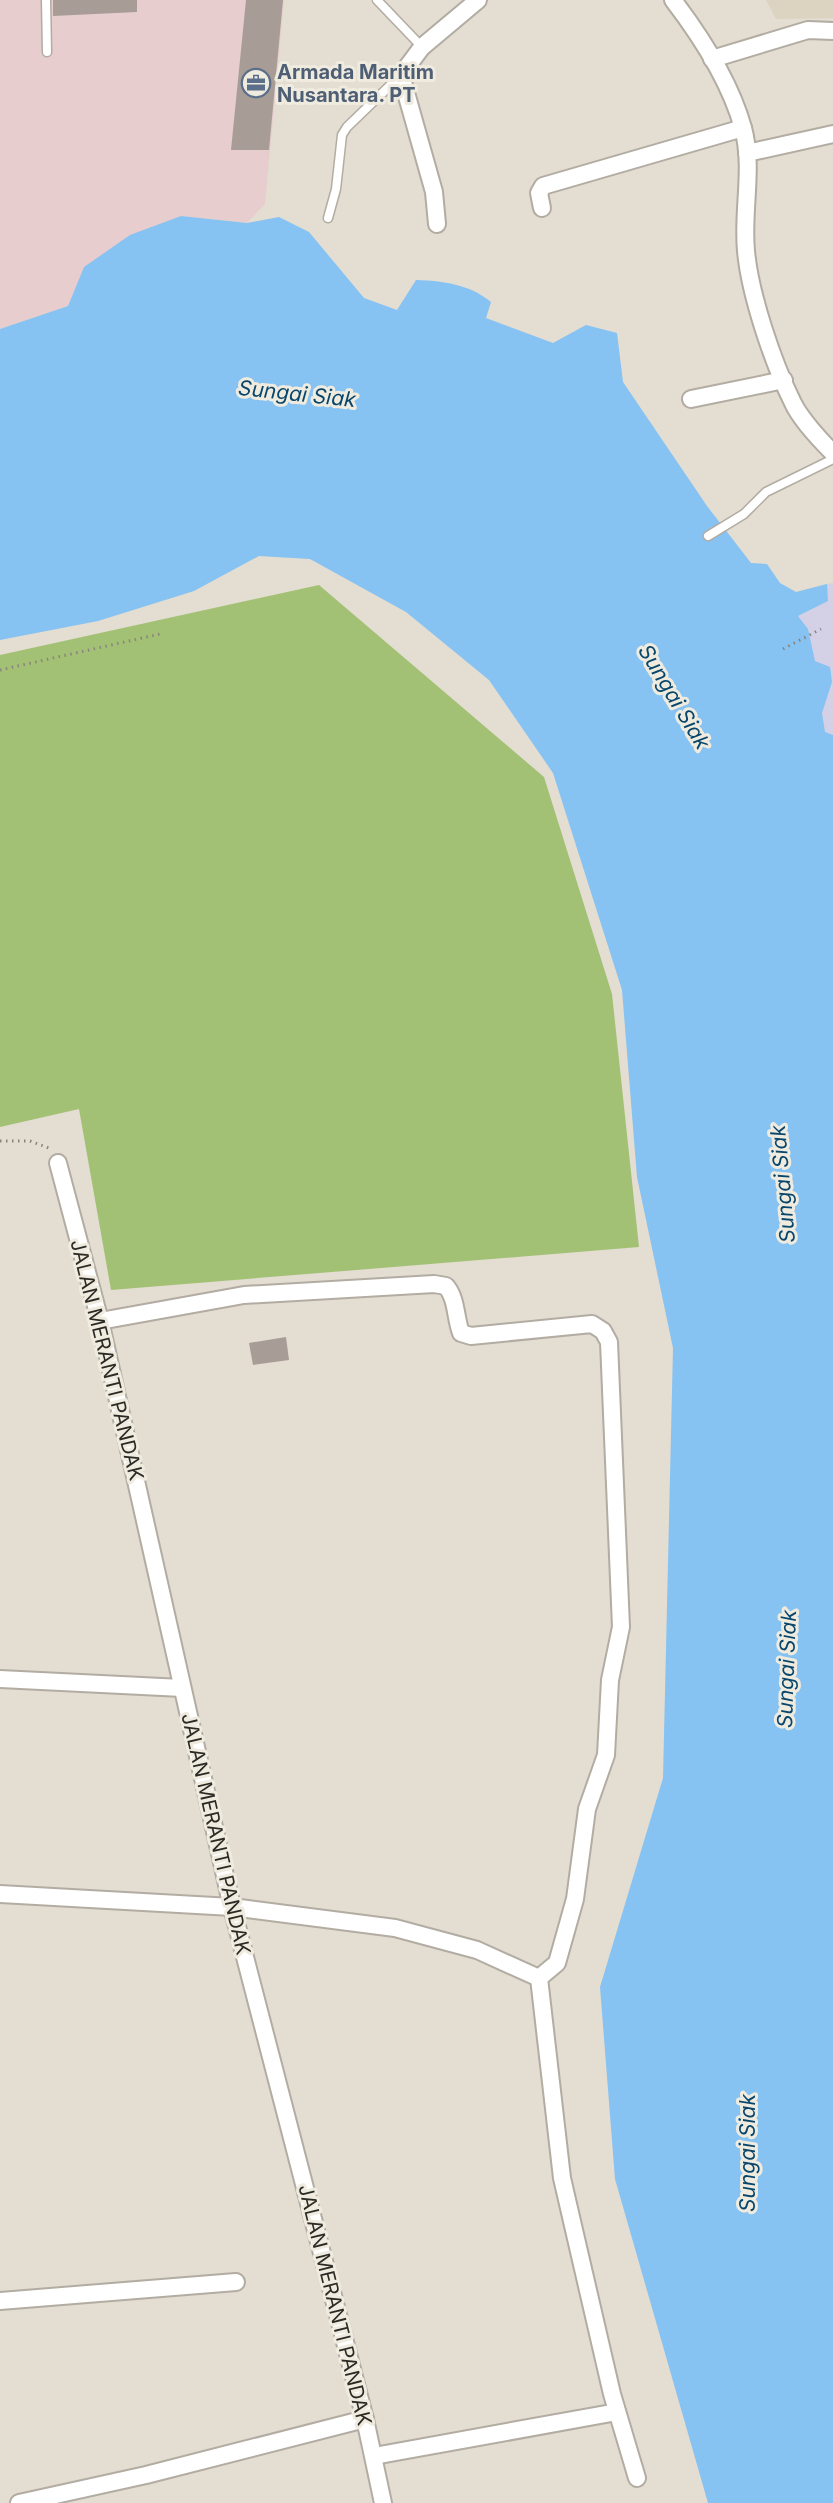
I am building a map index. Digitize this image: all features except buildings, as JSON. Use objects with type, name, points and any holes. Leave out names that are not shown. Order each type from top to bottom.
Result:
[{"type":"street","points":[[437,224],[434,192],[401,75],[422,47],[478,0]]},
{"type":"street","points":[[674,0],[703,40],[742,128],[747,153],[746,251],[759,315],[794,405],[833,453]]},
{"type":"street","points":[[712,59],[808,30],[833,31]]},
{"type":"street","points":[[542,208],[539,193],[543,186],[742,128]]},
{"type":"street","points":[[747,153],[833,134]]},
{"type":"street","points":[[691,399],[784,380]]},
{"type":"street","name":"JALAN MERANTI PANDAK","points":[[58,1163],[100,1321],[232,1907],[374,2456],[383,2503]]},
{"type":"street","points":[[100,1321],[244,1295],[434,1284],[446,1286],[453,1294],[461,1333],[471,1336],[592,1324],[603,1331],[609,1342],[621,1627],[610,1680],[606,1755],[587,1809],[575,1899],[557,1963],[539,1978]]},
{"type":"street","points":[[0,1679],[182,1688]]},
{"type":"street","points":[[0,1894],[232,1907],[395,1928],[477,1950],[539,1978]]},
{"type":"street","points":[[539,1978],[562,2178],[617,2412],[637,2478]]},
{"type":"street","points":[[0,2301],[236,2282]]},
{"type":"street","points":[[374,2456],[617,2412]]},
{"type":"street","points":[[19,2503],[146,2475],[364,2419]]},
{"type":"lane","points":[[46,0],[47,52]]},
{"type":"lane","points":[[377,0],[422,47]]},
{"type":"lane","points":[[328,218],[336,189],[342,135],[347,126],[401,75]]},
{"type":"lane","points":[[708,536],[744,514],[766,492],[833,459]]},
{"type":"path","points":[[783,649],[821,629]]},
{"type":"path","points":[[0,670],[160,634]]},
{"type":"path","points":[[0,1142],[30,1141],[49,1148],[58,1163]]},
{"type":"shaded area","points":[[0,0],[284,0],[265,204],[247,223],[181,216],[84,267],[68,306],[0,329]]},
{"type":"shaded area","points":[[766,0],[833,0],[833,18],[776,19]]},
{"type":"shaded area","points":[[833,583],[833,740],[825,732],[798,616],[827,601],[827,584]]},
{"type":"green space","points":[[319,585],[544,777],[612,994],[639,1247],[111,1290],[79,1109],[0,1127],[0,655]]},
{"type":"water","name":"Sungai Siak","points":[[181,216],[247,223],[279,217],[309,232],[364,298],[397,310],[416,280],[436,281],[465,287],[483,296],[491,302],[486,318],[553,343],[586,325],[617,333],[623,382],[707,506],[751,563],[767,564],[780,583],[796,592],[827,584],[828,601],[798,616],[808,629],[815,661],[830,667],[832,682],[822,713],[825,732],[833,735],[833,2503],[708,2503],[615,2179],[600,1987],[663,1778],[673,1348],[637,1177],[622,990],[553,773],[489,680],[406,612],[310,559],[259,556],[194,591],[98,621],[0,640],[0,329],[68,306],[84,267],[130,235]]},
{"type":"place","name":"Armada Maritim Nusantara. PT","points":[[256,83]]}]
